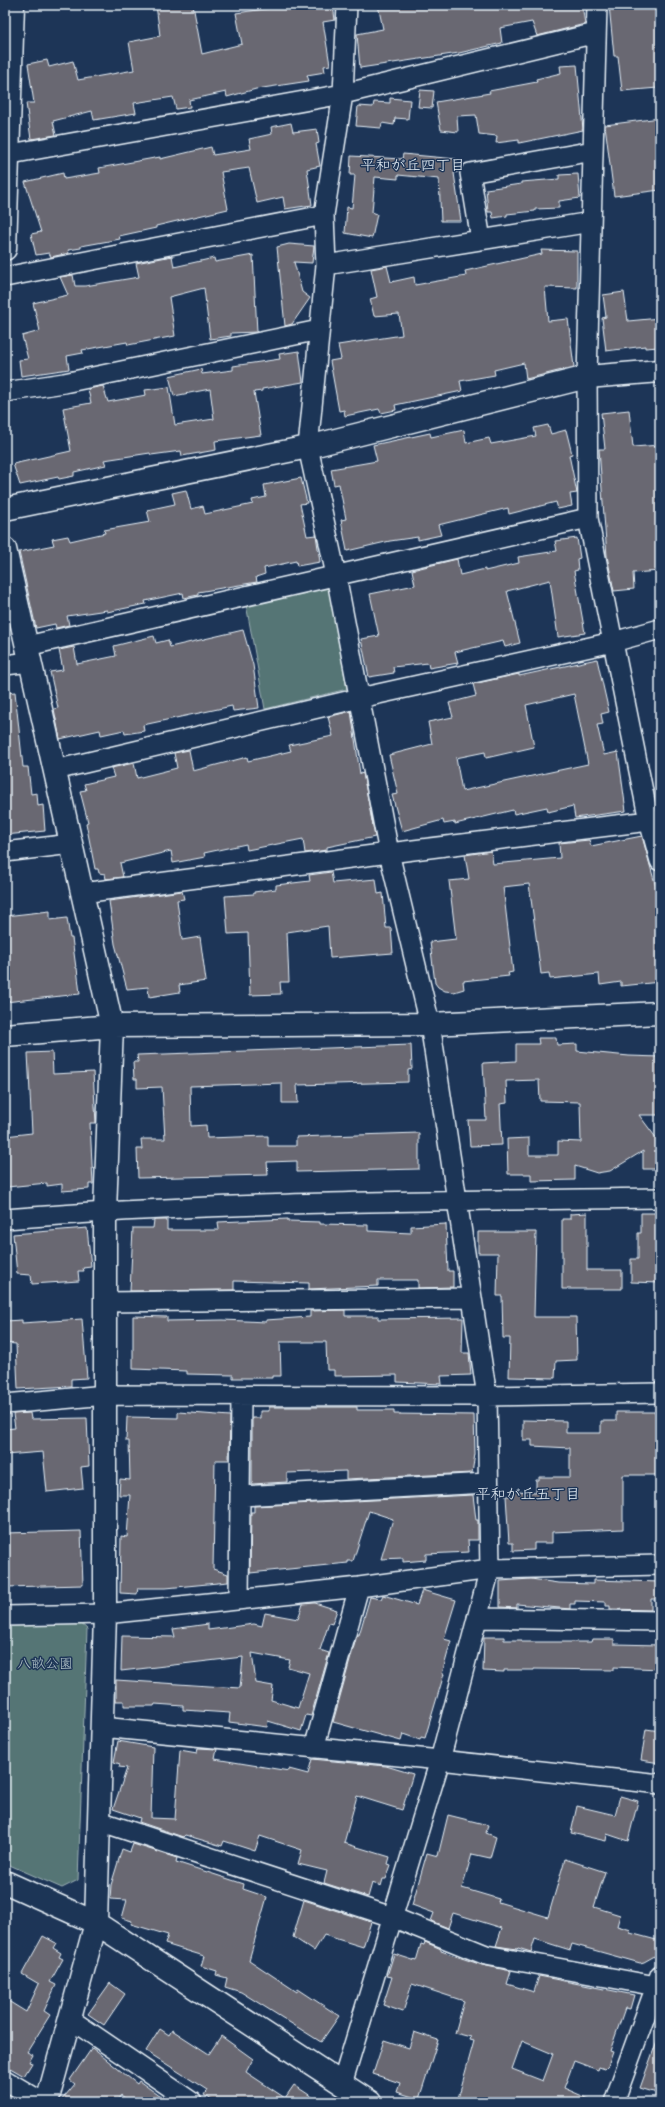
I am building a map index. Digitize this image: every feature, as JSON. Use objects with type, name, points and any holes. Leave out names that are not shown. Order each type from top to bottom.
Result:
[{"type":"street","points":[[5,248],[13,5]]},
{"type":"street","points":[[342,2084],[440,1760],[490,1569],[487,1396],[430,1024],[389,853],[336,575],[308,447],[326,265],[324,215],[343,94],[347,5]]},
{"type":"street","points":[[597,5],[587,377],[588,518],[648,821],[660,861]]},
{"type":"street","points":[[7,155],[343,94],[596,33]]},
{"type":"street","points":[[481,240],[470,173],[593,151]]},
{"type":"street","points":[[5,277],[324,215]]},
{"type":"street","points":[[326,265],[591,222]]},
{"type":"street","points":[[5,392],[64,383],[319,330]]},
{"type":"street","points":[[5,509],[308,447],[587,377],[660,371]]},
{"type":"street","points":[[5,666],[29,654],[336,575],[588,518]]},
{"type":"street","points":[[5,549],[112,1026],[105,1211],[105,1614],[96,1923],[47,2102]]},
{"type":"street","points":[[55,770],[360,698],[612,642],[660,629]]},
{"type":"street","points":[[82,893],[648,821]]},
{"type":"street","points":[[5,852],[71,844]]},
{"type":"street","points":[[5,1035],[112,1026],[430,1024],[660,1013]]},
{"type":"street","points":[[5,1219],[105,1211],[456,1201],[660,1198]]},
{"type":"street","points":[[105,1302],[472,1298]]},
{"type":"street","points":[[5,1404],[106,1395],[487,1396],[660,1393]]},
{"type":"street","points":[[239,1599],[241,1396]]},
{"type":"street","points":[[240,1496],[488,1483]]},
{"type":"street","points":[[5,1616],[105,1614],[359,1587],[490,1569],[660,1565]]},
{"type":"street","points":[[314,1748],[359,1587]]},
{"type":"street","points":[[477,1618],[660,1621]]},
{"type":"street","points":[[102,1727],[440,1760],[660,1784]]},
{"type":"street","points":[[99,1821],[392,1917],[486,1955],[658,1980],[614,2102]]},
{"type":"street","points":[[5,1882],[96,1923],[370,2102]]},
{"type":"street","points":[[70,2019],[192,2102]]},
{"type":"street","points":[[5,2080],[42,2102]]},
{"type":"green space","points":[[328,584],[347,689],[265,709],[246,604]]},
{"type":"green space","name":"八畝公園","points":[[79,1622],[87,1629],[78,1880],[62,1888],[5,1863],[5,1623]]},
{"type":"building","points":[[156,5],[193,5],[202,54],[242,44],[236,13],[294,5],[333,5],[335,20],[323,22],[330,65],[324,66],[325,72],[307,75],[309,81],[256,89],[227,97],[226,92],[189,100],[190,107],[176,109],[173,97],[134,103],[136,113],[94,120],[92,111],[53,121],[56,135],[31,139],[26,103],[34,103],[28,64],[47,60],[49,67],[73,61],[78,80],[134,70],[129,42],[160,36]]},
{"type":"building","points":[[378,5],[582,5],[585,24],[537,36],[532,22],[500,28],[502,43],[459,53],[360,68],[357,34],[383,29]]},
{"type":"building","points":[[609,5],[660,5],[658,88],[622,91],[618,56],[614,56]]},
{"type":"building","points":[[577,65],[583,130],[519,143],[519,140],[496,143],[497,136],[479,134],[476,115],[457,116],[458,132],[441,130],[436,102],[490,93],[489,91],[537,82],[536,79],[561,73],[560,66]]},
{"type":"building","points":[[420,90],[434,91],[432,108],[418,107]]},
{"type":"building","points":[[390,98],[410,100],[408,119],[395,118],[394,125],[382,123],[381,128],[356,126],[358,106],[373,107],[374,102],[390,103]]},
{"type":"building","points":[[660,118],[660,190],[614,196],[605,125]]},
{"type":"building","points":[[291,123],[293,132],[317,129],[319,143],[316,144],[320,166],[307,169],[312,205],[285,209],[283,197],[257,203],[249,168],[221,172],[228,209],[119,236],[120,239],[81,246],[81,248],[68,250],[69,253],[51,257],[49,253],[36,255],[31,234],[41,232],[25,182],[63,173],[64,179],[100,173],[99,168],[160,157],[160,159],[211,147],[213,155],[251,149],[249,139],[272,134],[271,127]]},
{"type":"building","points":[[403,154],[456,159],[458,172],[454,173],[461,221],[441,221],[439,179],[398,175],[398,179],[375,177],[372,212],[377,214],[372,238],[345,233],[347,207],[352,208],[355,175],[350,175],[351,156],[402,159]]},
{"type":"building","points":[[578,174],[580,198],[559,201],[559,208],[535,209],[535,211],[507,214],[507,216],[493,218],[492,212],[488,212],[486,189],[521,184],[521,182],[559,179],[559,175]]},
{"type":"building","points":[[289,244],[314,246],[312,263],[294,262],[302,292],[310,298],[292,324],[285,326],[277,247]]},
{"type":"building","points":[[541,250],[577,251],[577,288],[545,287],[548,321],[568,319],[574,367],[526,379],[524,363],[494,370],[495,375],[460,381],[462,391],[395,405],[396,410],[381,413],[379,409],[345,416],[344,410],[339,411],[330,361],[341,359],[338,345],[402,335],[399,314],[374,316],[370,299],[377,297],[371,269],[387,266],[391,282],[414,277],[415,285],[466,276],[465,271],[542,254]]},
{"type":"building","points":[[253,255],[257,332],[231,333],[231,336],[210,339],[204,288],[169,297],[175,336],[128,345],[127,342],[82,350],[83,353],[67,356],[69,369],[21,376],[19,360],[28,359],[22,336],[40,331],[33,303],[68,295],[60,277],[73,275],[75,286],[85,286],[139,277],[136,263],[172,256],[174,267],[214,258],[215,262]]},
{"type":"building","points":[[624,292],[628,321],[660,318],[660,347],[645,348],[645,346],[606,351],[602,318],[606,317],[603,295]]},
{"type":"building","points":[[299,351],[303,382],[262,389],[262,391],[254,392],[261,435],[215,441],[216,450],[182,456],[181,451],[151,455],[150,453],[104,460],[106,465],[74,472],[74,476],[59,479],[58,477],[20,485],[13,464],[71,451],[63,408],[91,403],[88,389],[103,386],[108,402],[146,395],[145,390],[169,387],[175,425],[214,419],[210,389],[174,396],[169,376],[201,369],[202,374],[233,370],[233,366],[280,359],[279,354]]},
{"type":"building","points":[[629,410],[633,447],[660,445],[660,571],[633,573],[634,589],[614,591],[607,556],[599,449],[605,449],[601,413]]},
{"type":"building","points":[[548,425],[551,434],[566,430],[572,454],[569,455],[577,493],[570,494],[572,506],[558,509],[556,502],[509,514],[508,508],[438,525],[441,535],[418,540],[418,537],[390,541],[347,551],[341,520],[346,519],[339,484],[334,485],[331,469],[377,461],[373,445],[430,433],[431,437],[464,430],[466,443],[489,438],[491,444],[536,436],[534,428]]},
{"type":"building","points":[[301,478],[307,503],[300,504],[307,536],[316,535],[320,562],[297,566],[296,561],[264,568],[265,574],[256,577],[257,582],[198,592],[198,595],[184,598],[183,593],[145,601],[146,604],[107,612],[107,610],[67,616],[69,625],[56,628],[55,624],[36,628],[19,552],[54,545],[52,539],[68,536],[70,541],[105,533],[104,530],[150,522],[147,510],[175,504],[172,493],[186,490],[191,509],[203,506],[205,514],[253,504],[252,500],[266,497],[264,485]]},
{"type":"building","points":[[577,538],[580,558],[577,559],[578,570],[574,571],[585,633],[558,637],[550,580],[507,591],[520,643],[505,647],[503,641],[455,652],[458,663],[429,668],[428,663],[393,667],[394,673],[369,677],[361,639],[379,636],[370,594],[415,585],[412,570],[457,559],[460,575],[485,569],[485,571],[519,563],[518,557],[557,551],[555,541]]},
{"type":"building","points":[[243,630],[253,665],[259,708],[233,711],[232,706],[143,725],[144,731],[125,734],[124,730],[101,735],[100,730],[60,739],[54,709],[58,708],[50,672],[63,670],[59,650],[74,647],[77,664],[116,656],[114,646],[154,636],[156,643],[168,640],[170,647]]},
{"type":"building","points":[[597,659],[609,712],[601,714],[603,724],[597,725],[604,755],[618,752],[626,811],[575,818],[573,806],[548,812],[547,807],[514,814],[513,810],[455,824],[455,822],[444,824],[443,820],[402,831],[392,795],[398,794],[389,755],[432,744],[428,722],[453,717],[449,703],[476,696],[473,684],[519,674],[519,676]],"holes":[[[574,694],[588,764],[462,791],[456,758],[485,752],[486,758],[534,747],[526,705]]]},
{"type":"building","points":[[15,692],[23,767],[28,767],[31,794],[37,793],[38,806],[43,805],[45,831],[5,835],[5,693]]},
{"type":"building","points":[[351,711],[360,774],[363,773],[375,837],[327,847],[327,850],[305,853],[303,839],[247,850],[246,844],[204,853],[205,857],[173,863],[171,851],[120,863],[123,877],[106,879],[105,874],[99,873],[98,869],[95,869],[86,823],[88,822],[80,791],[86,790],[84,784],[114,777],[111,768],[134,763],[137,778],[177,768],[174,753],[189,750],[193,771],[247,757],[248,761],[291,751],[289,745],[333,736],[328,717]]},
{"type":"building","points":[[642,836],[660,902],[660,982],[621,986],[621,982],[600,985],[599,974],[550,979],[549,973],[541,974],[529,884],[503,887],[513,972],[508,973],[509,976],[463,981],[464,989],[454,992],[445,991],[438,987],[435,983],[430,942],[456,939],[449,881],[469,879],[465,855],[491,851],[493,864],[560,858],[559,843],[589,840],[591,846]]},
{"type":"building","points":[[331,872],[333,883],[376,879],[378,894],[383,893],[386,928],[391,928],[393,953],[330,958],[328,926],[287,932],[289,982],[280,982],[281,994],[250,995],[248,933],[228,934],[225,896],[254,894],[254,892],[276,889],[276,885],[310,881],[309,875]]},
{"type":"building","points":[[182,891],[184,899],[177,900],[182,940],[200,937],[206,981],[179,985],[180,992],[149,997],[148,987],[127,989],[115,944],[109,901]]},
{"type":"building","points":[[50,911],[50,920],[67,918],[70,938],[72,938],[80,994],[5,1002],[5,916]]},
{"type":"building","points":[[538,1038],[556,1038],[557,1045],[577,1044],[577,1051],[629,1056],[660,1057],[660,1115],[639,1115],[660,1143],[660,1169],[643,1169],[643,1151],[610,1171],[597,1173],[575,1166],[575,1180],[531,1181],[531,1174],[508,1174],[507,1139],[529,1138],[529,1155],[558,1155],[558,1141],[581,1142],[580,1102],[540,1101],[539,1080],[506,1081],[507,1103],[500,1104],[502,1145],[470,1146],[468,1120],[486,1120],[483,1063],[516,1061],[516,1044],[539,1044]]},
{"type":"building","points":[[411,1045],[412,1069],[408,1070],[408,1082],[297,1085],[298,1103],[282,1103],[282,1083],[190,1086],[191,1126],[206,1125],[207,1138],[268,1136],[268,1146],[296,1146],[296,1137],[419,1133],[419,1169],[297,1172],[297,1161],[267,1162],[268,1175],[138,1178],[137,1149],[142,1149],[141,1139],[165,1139],[162,1087],[137,1088],[137,1079],[134,1079],[133,1062],[138,1062],[137,1055]]},
{"type":"building","points":[[52,1052],[53,1074],[93,1072],[96,1123],[90,1123],[93,1184],[89,1184],[89,1189],[62,1191],[62,1184],[47,1186],[47,1183],[7,1187],[5,1136],[32,1133],[28,1053]]},
{"type":"building","points":[[587,1213],[587,1270],[622,1270],[622,1289],[562,1289],[562,1219],[570,1219],[570,1214]]},
{"type":"building","points":[[641,1213],[660,1213],[660,1283],[631,1282],[631,1259],[638,1259],[638,1233],[641,1233]]},
{"type":"building","points":[[288,1219],[288,1221],[320,1222],[320,1224],[368,1225],[368,1231],[411,1233],[411,1226],[446,1224],[448,1271],[453,1271],[453,1287],[418,1288],[418,1280],[378,1280],[378,1286],[309,1289],[309,1283],[234,1281],[234,1290],[130,1291],[133,1228],[153,1228],[154,1220],[167,1220],[167,1230],[219,1230],[218,1222]]},
{"type":"building","points":[[87,1228],[91,1267],[83,1268],[84,1271],[78,1271],[79,1281],[32,1284],[31,1275],[17,1274],[13,1234]]},
{"type":"building","points":[[478,1232],[536,1232],[534,1317],[576,1317],[577,1360],[556,1361],[555,1378],[509,1377],[510,1338],[503,1338],[502,1296],[497,1296],[498,1253],[478,1253]]},
{"type":"building","points":[[345,1310],[345,1316],[378,1316],[378,1319],[463,1318],[462,1353],[469,1353],[471,1375],[441,1376],[442,1384],[397,1382],[397,1375],[334,1376],[334,1370],[327,1370],[326,1342],[280,1342],[281,1376],[272,1376],[272,1378],[233,1378],[233,1375],[187,1374],[187,1371],[133,1369],[133,1316],[167,1317],[167,1321],[223,1320],[266,1322],[266,1320],[310,1317],[310,1311]]},
{"type":"building","points":[[82,1319],[87,1378],[71,1379],[71,1386],[18,1389],[16,1344],[5,1343],[5,1321],[22,1320],[22,1323]]},
{"type":"building","points":[[269,1407],[357,1407],[357,1410],[394,1410],[394,1414],[474,1415],[475,1454],[472,1473],[346,1479],[346,1471],[287,1473],[287,1482],[252,1484],[252,1418],[260,1418],[260,1411],[269,1411]]},
{"type":"building","points":[[178,1412],[230,1416],[229,1460],[215,1460],[213,1569],[228,1574],[228,1582],[166,1588],[138,1588],[137,1594],[120,1593],[121,1536],[127,1537],[130,1495],[119,1495],[120,1479],[130,1480],[129,1441],[126,1441],[127,1417],[178,1418]]},
{"type":"building","points":[[616,1412],[660,1412],[660,1475],[623,1475],[623,1529],[552,1532],[552,1543],[534,1543],[534,1550],[513,1551],[513,1543],[509,1543],[506,1496],[513,1496],[513,1491],[536,1492],[536,1480],[539,1480],[539,1477],[570,1477],[570,1448],[532,1446],[532,1440],[523,1440],[523,1420],[566,1421],[566,1433],[601,1433],[601,1421],[616,1421]]},
{"type":"building","points":[[30,1413],[31,1419],[87,1418],[89,1466],[81,1467],[83,1488],[47,1492],[43,1452],[5,1455],[5,1429],[15,1428],[13,1414]]},
{"type":"building","points":[[473,1495],[476,1520],[478,1520],[478,1540],[468,1540],[469,1552],[426,1554],[426,1560],[403,1562],[403,1558],[381,1559],[393,1519],[369,1511],[353,1561],[348,1561],[348,1563],[250,1573],[251,1512],[254,1512],[254,1506]]},
{"type":"building","points":[[81,1531],[83,1585],[5,1587],[5,1533]]},
{"type":"building","points":[[531,1579],[558,1583],[593,1584],[593,1580],[660,1582],[660,1599],[651,1599],[651,1610],[610,1609],[610,1606],[606,1606],[606,1602],[575,1601],[575,1604],[570,1604],[570,1609],[517,1604],[517,1608],[500,1607],[500,1581]]},
{"type":"building","points":[[422,1590],[456,1600],[444,1639],[451,1641],[442,1674],[444,1674],[425,1738],[421,1737],[420,1740],[403,1734],[401,1741],[333,1722],[357,1635],[359,1635],[370,1597],[381,1599],[383,1595],[417,1605]]},
{"type":"building","points":[[315,1603],[337,1610],[332,1624],[329,1623],[320,1650],[329,1653],[311,1716],[306,1715],[301,1731],[268,1721],[267,1727],[229,1722],[230,1713],[183,1710],[183,1706],[155,1704],[154,1706],[124,1706],[124,1701],[116,1701],[116,1680],[240,1688],[243,1657],[121,1671],[122,1636],[175,1637],[173,1629],[208,1624],[208,1630],[254,1624],[262,1626],[265,1613],[298,1619],[303,1604]],"holes":[[[252,1653],[290,1660],[288,1667],[309,1673],[298,1708],[271,1700],[273,1686],[256,1683]]]},
{"type":"building","points":[[484,1637],[504,1637],[504,1640],[522,1640],[522,1642],[591,1642],[592,1639],[614,1639],[614,1644],[660,1645],[660,1669],[614,1667],[614,1670],[534,1669],[504,1670],[504,1672],[483,1671]]},
{"type":"building","points":[[646,1729],[660,1731],[660,1763],[641,1760]]},
{"type":"building","points":[[118,1741],[153,1747],[151,1818],[175,1819],[180,1750],[197,1753],[198,1748],[217,1749],[215,1759],[289,1771],[289,1769],[308,1774],[312,1759],[386,1766],[413,1774],[402,1810],[357,1796],[344,1843],[390,1857],[388,1864],[391,1865],[386,1879],[383,1879],[381,1886],[372,1883],[368,1897],[324,1883],[327,1871],[298,1864],[302,1850],[260,1836],[255,1851],[224,1841],[222,1846],[185,1835],[183,1837],[139,1822],[140,1818],[113,1809],[127,1768],[119,1767],[120,1764],[114,1762]]},
{"type":"building","points":[[620,1796],[638,1801],[628,1841],[607,1834],[606,1841],[571,1833],[577,1806],[615,1815]]},
{"type":"building","points":[[448,1815],[488,1825],[486,1833],[496,1837],[490,1858],[472,1854],[462,1888],[499,1899],[498,1902],[548,1917],[565,1859],[605,1872],[594,1907],[620,1915],[617,1926],[631,1930],[630,1933],[660,1941],[660,1953],[640,1963],[572,1944],[570,1950],[535,1939],[531,1952],[518,1948],[496,1946],[502,1928],[453,1913],[448,1928],[431,1921],[434,1913],[412,1905],[427,1853],[438,1856]]},
{"type":"building","points":[[133,1844],[177,1858],[176,1862],[244,1884],[243,1889],[267,1897],[249,1960],[297,1992],[298,1989],[339,2016],[321,2042],[241,1992],[225,1987],[227,1978],[216,1975],[217,1971],[201,1966],[204,1956],[165,1944],[168,1935],[131,1924],[132,1921],[122,1918],[127,1900],[110,1899],[111,1885],[122,1849],[130,1852]]},
{"type":"building","points":[[304,1900],[371,1922],[363,1947],[324,1935],[314,1951],[293,1937]]},
{"type":"building","points":[[43,1936],[56,1943],[53,1948],[61,1953],[59,1957],[63,1959],[50,1982],[56,1985],[44,2011],[50,2015],[27,2052],[33,2055],[29,2062],[32,2063],[24,2076],[5,2065],[5,1999],[26,2012],[39,1984],[22,1974]]},
{"type":"building","points":[[425,1942],[441,1949],[441,1951],[482,1965],[511,1971],[507,1984],[534,1992],[539,1976],[634,1995],[630,2009],[625,2008],[610,2051],[613,2052],[608,2066],[605,2069],[599,2067],[598,2070],[574,2061],[564,2088],[596,2102],[457,2102],[474,2041],[470,2040],[471,2037],[455,2033],[464,2001],[412,1984],[403,2012],[383,2005],[392,1977],[387,1976],[394,1954],[416,1961],[421,1944],[424,1945]],"holes":[[[522,2041],[553,2054],[543,2081],[512,2069]]]},
{"type":"building","points":[[110,1983],[125,1994],[104,2025],[88,2014]]},
{"type":"building","points":[[160,2029],[169,2035],[172,2030],[209,2054],[221,2036],[253,2059],[246,2072],[285,2098],[294,2085],[320,2102],[215,2102],[204,2095],[207,2090],[146,2051]]},
{"type":"building","points":[[414,2032],[438,2040],[419,2099],[397,2092],[400,2083],[373,2074],[384,2040],[409,2048]]},
{"type":"building","points":[[658,2038],[660,2039],[660,2094],[640,2088]]},
{"type":"building","points":[[92,2048],[137,2084],[139,2081],[168,2102],[130,2102],[121,2095],[116,2102],[60,2102],[75,2084],[70,2080]]},
{"type":"district","name":"平和が丘四丁目","points":[[413,165]]},
{"type":"district","name":"平和が丘五丁目","points":[[528,1494]]}]
